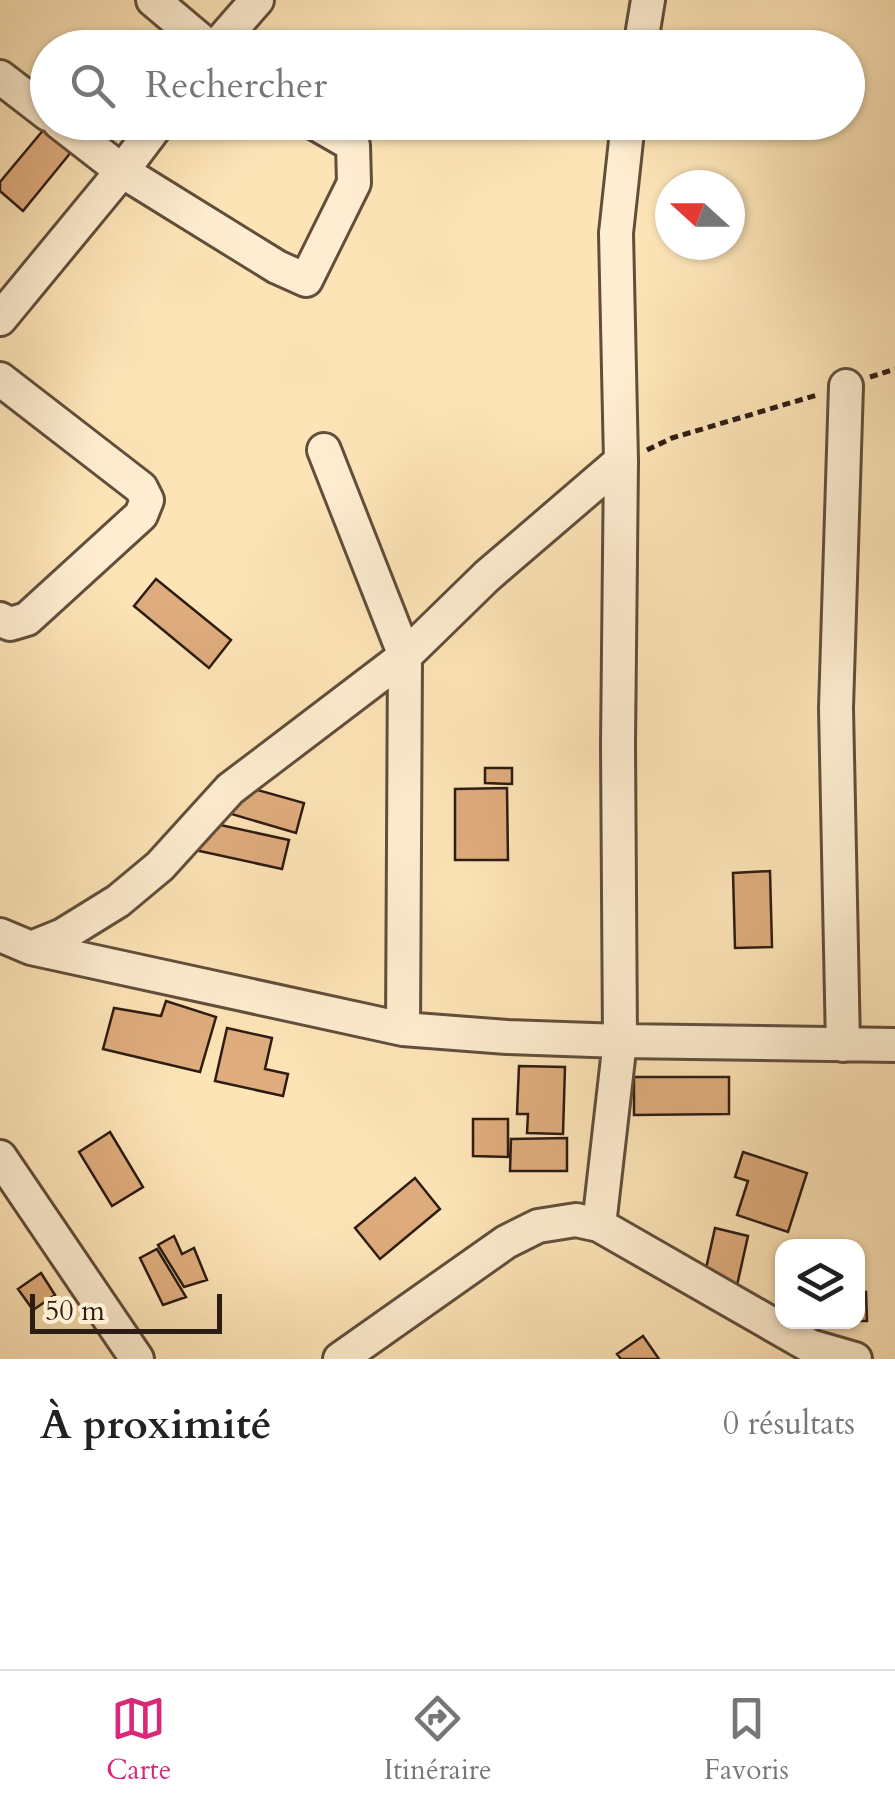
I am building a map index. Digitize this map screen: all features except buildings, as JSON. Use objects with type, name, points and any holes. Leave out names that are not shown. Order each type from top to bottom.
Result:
[{"type":"street","points":[[153,0],[190,30]]},
{"type":"street","points":[[229,30],[257,0]]},
{"type":"street","points":[[643,30],[648,0]]},
{"type":"street","points":[[0,78],[30,100]]},
{"type":"street","points":[[82,140],[122,171],[277,268],[306,280],[354,183],[353,146],[343,140]]},
{"type":"street","points":[[0,319],[145,140]]},
{"type":"street","points":[[599,1225],[620,1042],[621,461],[616,233],[626,140]]},
{"type":"street","points":[[0,379],[141,488],[147,500],[141,515],[27,619],[10,624],[0,619]]},
{"type":"street","points":[[843,1045],[836,708],[846,386]]},
{"type":"street","points":[[324,450],[406,656],[402,1029]]},
{"type":"street","points":[[31,948],[63,936],[118,902],[160,866],[230,789],[406,656],[488,576],[621,461]]},
{"type":"street","points":[[0,936],[31,948],[402,1029],[620,1042],[895,1045]]},
{"type":"street","points":[[0,1157],[137,1359]]},
{"type":"street","points":[[340,1359],[506,1242],[538,1226],[576,1220],[599,1225],[803,1353],[855,1359]]},
{"type":"path","points":[[621,461],[672,438],[895,369]]}]
